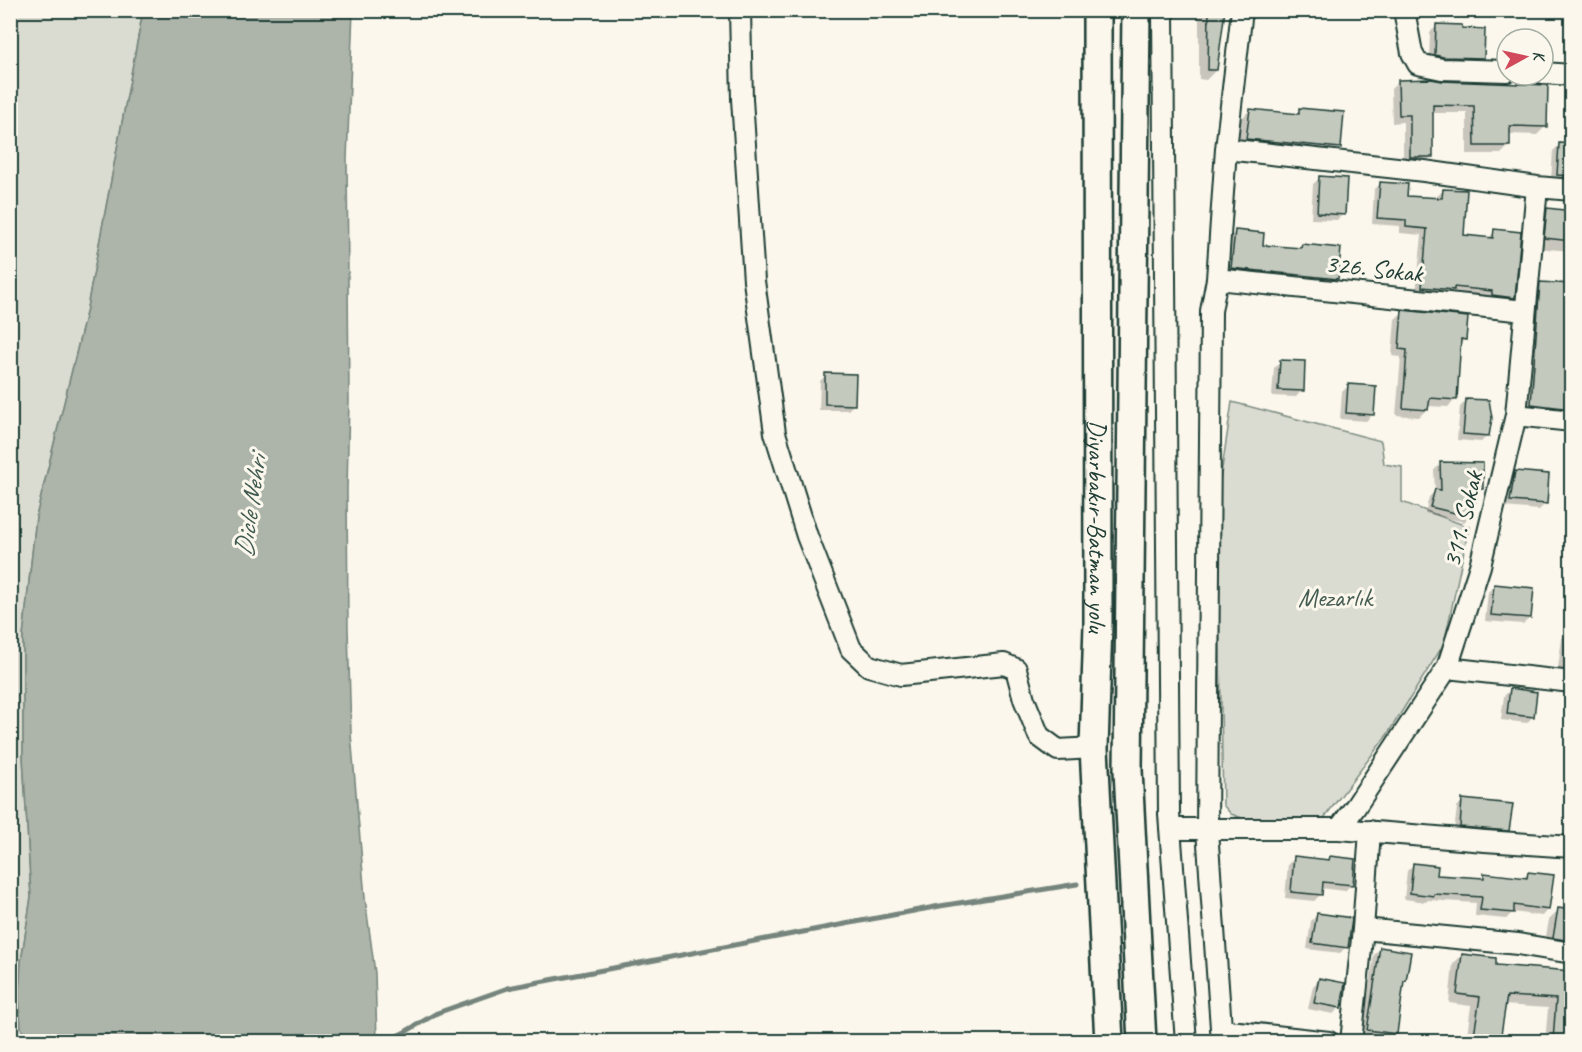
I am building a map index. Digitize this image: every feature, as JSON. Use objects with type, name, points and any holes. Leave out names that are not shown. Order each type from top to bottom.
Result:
[{"type":"highway","name":"Diyarbakır-Batman yolu","points":[[1097,10],[1098,624],[1094,748],[1109,1041]]},
{"type":"highway","name":"Diyarbakır-Batman yolu","points":[[1136,10],[1128,770],[1142,1041]]},
{"type":"street","points":[[740,10],[742,99],[754,281],[775,433],[807,536],[851,649],[868,666],[901,675],[1004,664],[1016,669],[1024,699],[1039,736],[1058,750],[1094,748]]},
{"type":"street","points":[[1163,10],[1170,829],[1186,1041]]},
{"type":"street","points":[[1242,10],[1226,149],[1217,279],[1211,311],[1207,830],[1221,1036],[1329,1041]]},
{"type":"street","points":[[1404,10],[1412,53],[1418,64],[1442,69],[1495,71]]},
{"type":"street","points":[[1555,74],[1572,75]]},
{"type":"street","points":[[1226,149],[1572,190]]},
{"type":"street","name":"311. Sokak","points":[[1339,829],[1447,668],[1480,566],[1516,415],[1537,187]]},
{"type":"street","name":"326. Sokak","points":[[1217,279],[1525,311]]},
{"type":"street","points":[[1516,415],[1572,421]]},
{"type":"street","points":[[1447,668],[1572,682]]},
{"type":"street","points":[[1170,829],[1339,829],[1572,847]]},
{"type":"street","points":[[1351,1041],[1364,929],[1370,831]]},
{"type":"street","points":[[1364,929],[1518,944],[1572,953]]},
{"type":"green space","points":[[10,11],[143,11],[86,313],[36,517],[23,637],[23,756],[31,897],[21,962],[19,996],[21,1027],[27,1042],[10,1041]]},
{"type":"green space","name":"Mezarlık","points":[[1232,402],[1381,441],[1384,464],[1402,467],[1402,502],[1469,527],[1444,644],[1387,735],[1321,822],[1251,821],[1231,814],[1223,805],[1217,502]]},
{"type":"water","name":"Dicle Nehri","points":[[143,11],[353,11],[347,159],[348,629],[351,734],[365,898],[375,973],[377,1041],[27,1042],[21,1027],[19,996],[21,962],[31,897],[23,756],[23,637],[36,517],[86,313]]},
{"type":"building","points":[[1209,10],[1225,10],[1217,70],[1208,70]]},
{"type":"building","points":[[1436,24],[1485,29],[1484,58],[1435,55]]},
{"type":"building","points":[[1431,79],[1495,83],[1495,87],[1548,87],[1547,127],[1510,126],[1510,146],[1475,146],[1474,106],[1433,105],[1433,157],[1410,157],[1410,115],[1399,115],[1398,80]]},
{"type":"building","points":[[1299,108],[1344,112],[1341,148],[1246,139],[1250,109],[1299,114]]},
{"type":"building","points":[[1559,143],[1572,144],[1572,176],[1557,175]]},
{"type":"building","points":[[1319,176],[1347,178],[1345,215],[1317,213]]},
{"type":"building","points":[[1380,182],[1408,184],[1407,196],[1442,198],[1443,189],[1467,190],[1464,235],[1493,238],[1494,229],[1521,232],[1515,298],[1492,295],[1492,291],[1454,287],[1454,290],[1422,287],[1427,229],[1406,227],[1406,220],[1377,218]]},
{"type":"building","points":[[1547,208],[1572,211],[1572,241],[1544,238]]},
{"type":"building","points":[[1235,230],[1264,233],[1263,245],[1301,248],[1302,244],[1341,248],[1338,279],[1231,268]]},
{"type":"building","points":[[1540,282],[1572,284],[1572,409],[1531,404]]},
{"type":"building","points":[[1402,310],[1468,317],[1466,340],[1461,339],[1457,400],[1430,398],[1428,410],[1403,408],[1407,350],[1399,349]]},
{"type":"building","points":[[1280,360],[1305,361],[1304,391],[1278,390]]},
{"type":"building","points":[[825,373],[856,374],[855,405],[825,404]]},
{"type":"building","points":[[1348,384],[1376,386],[1374,415],[1346,413]]},
{"type":"building","points":[[1466,399],[1489,400],[1492,418],[1489,436],[1463,434]]},
{"type":"building","points":[[1440,462],[1483,463],[1483,489],[1478,489],[1472,517],[1430,507],[1435,489],[1441,490]]},
{"type":"building","points":[[1515,471],[1549,474],[1547,504],[1510,501]]},
{"type":"building","points":[[1494,584],[1534,588],[1531,618],[1491,615]]},
{"type":"building","points":[[1510,688],[1537,692],[1534,717],[1507,714]]},
{"type":"building","points":[[1462,799],[1513,804],[1509,831],[1460,827]]},
{"type":"building","points":[[1294,856],[1329,860],[1330,856],[1355,859],[1353,885],[1323,882],[1322,895],[1291,892]]},
{"type":"building","points":[[1413,863],[1438,866],[1437,875],[1484,878],[1484,873],[1527,878],[1528,872],[1554,875],[1549,910],[1514,905],[1514,913],[1480,910],[1482,897],[1410,893]]},
{"type":"building","points":[[1558,908],[1572,910],[1572,941],[1553,938]]},
{"type":"building","points":[[1317,913],[1352,918],[1348,948],[1312,943]]},
{"type":"building","points":[[1380,947],[1411,952],[1406,981],[1404,981],[1397,1034],[1367,1030]]},
{"type":"building","points":[[1462,954],[1496,958],[1496,965],[1572,971],[1572,1041],[1553,1041],[1556,999],[1507,996],[1500,1041],[1473,1041],[1480,997],[1457,994]]},
{"type":"building","points":[[1319,978],[1345,983],[1341,1008],[1314,1003]]},
{"type":"waterway","points":[[385,1042],[437,1013],[508,988],[940,906],[1077,884]]}]
